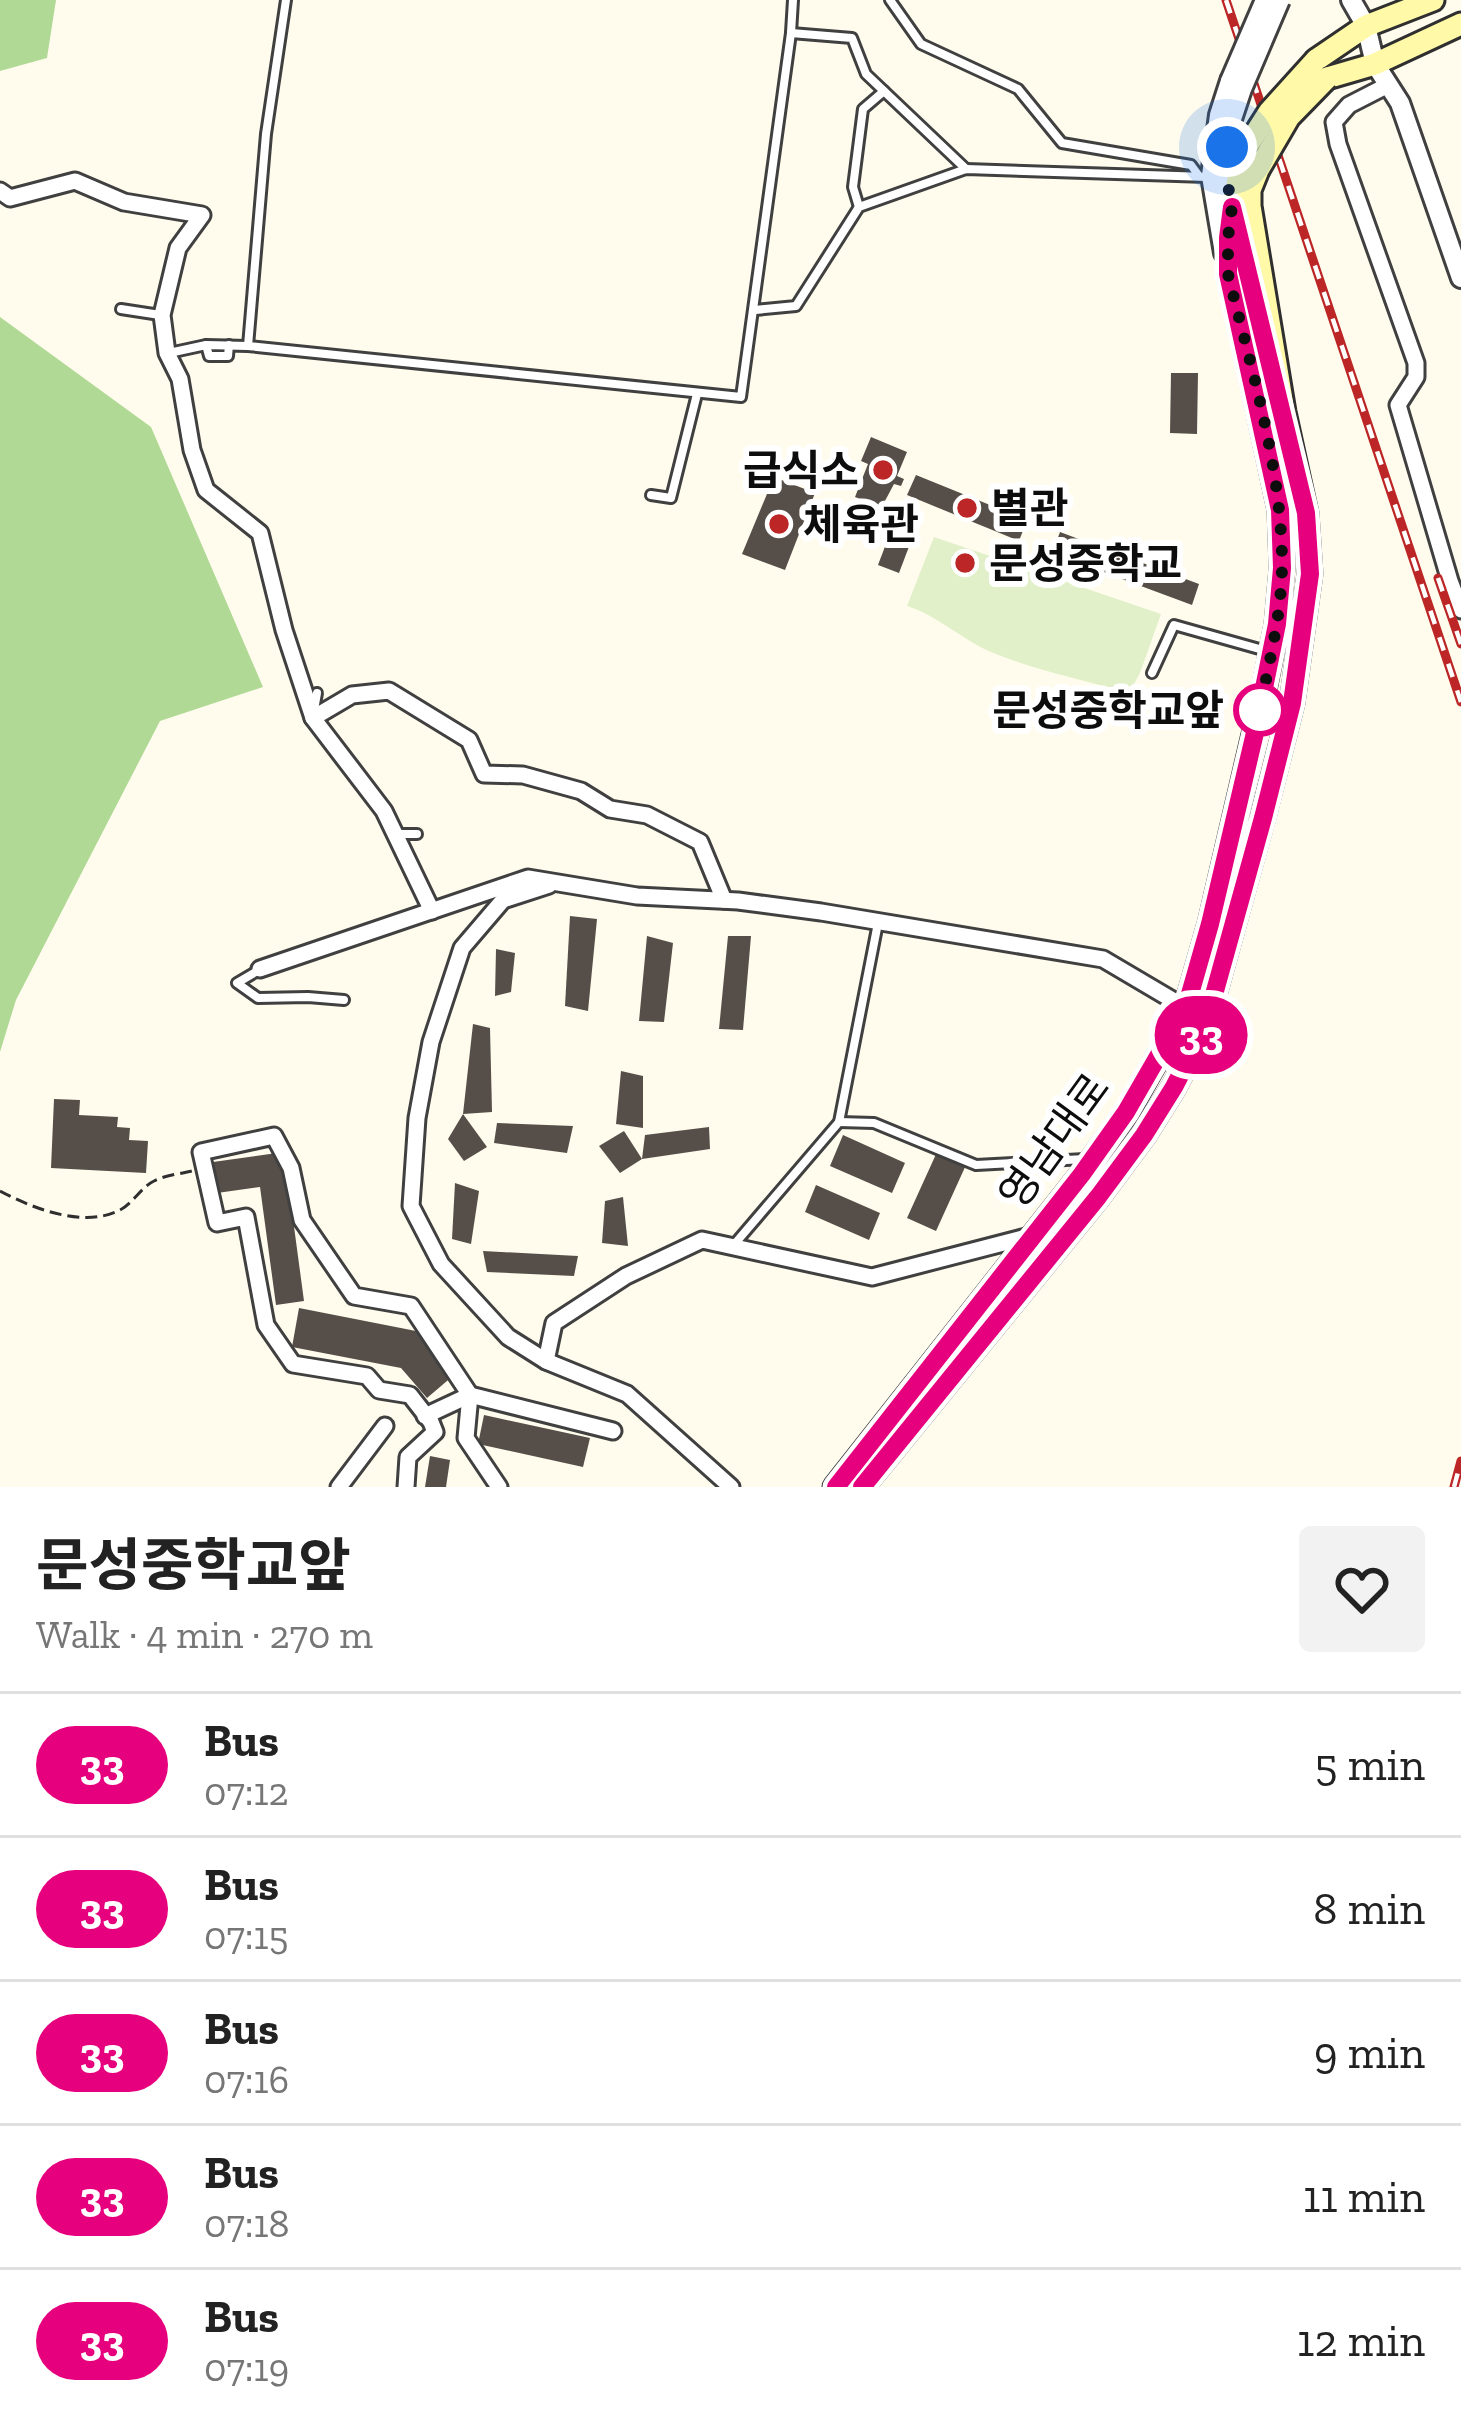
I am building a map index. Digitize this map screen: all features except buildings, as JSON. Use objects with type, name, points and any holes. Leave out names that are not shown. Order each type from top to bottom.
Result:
[{"type":"main road","points":[[1251,161],[1269,112],[1366,26],[1433,0]]},
{"type":"main road","points":[[1322,69],[1375,64],[1461,24]]},
{"type":"main road","name":"영남대로","points":[[836,1487],[1093,1159],[1186,1008],[1238,811],[1271,652],[1282,568],[1280,510],[1228,274],[1232,207],[1251,161]]},
{"type":"main road","name":"영남대로","points":[[862,1487],[1098,1197],[1154,1119],[1205,1027],[1292,703],[1310,574],[1306,513],[1250,206],[1251,161]]},
{"type":"street","points":[[1236,85],[1264,0]]},
{"type":"street","points":[[1228,274],[1212,176],[1219,115],[1280,0]]},
{"type":"street","points":[[1351,0],[1366,26],[1375,64],[1400,103],[1461,278]]},
{"type":"street","points":[[1388,85],[1349,105],[1334,122],[1416,363],[1416,377],[1398,405],[1461,610]]},
{"type":"street","points":[[1212,176],[1232,207]]},
{"type":"street","points":[[0,191],[10,198],[75,181],[124,202],[202,215],[178,248],[161,315],[167,353],[180,379],[191,450],[206,490],[263,528],[284,630],[313,718],[384,811],[432,911]]},
{"type":"street","name":"영남대로","points":[[1232,207],[1284,412]]},
{"type":"street","points":[[313,718],[352,695],[389,691],[469,740],[484,774],[524,775],[581,790],[610,809],[646,815],[700,842],[724,900]]},
{"type":"street","points":[[260,969],[528,878],[637,896],[724,900],[1103,958],[1186,1008]]},
{"type":"street","points":[[557,883],[503,900],[462,948],[430,1042],[417,1118],[411,1206],[441,1264],[508,1336],[547,1361],[627,1394],[731,1487]]},
{"type":"street","points":[[406,1487],[408,1457],[435,1432],[410,1395],[379,1390],[367,1376],[293,1364],[266,1324],[245,1217],[217,1223],[201,1152],[274,1136],[291,1168],[302,1220],[354,1296],[411,1306],[470,1395],[466,1438],[500,1487]]},
{"type":"street","points":[[547,1361],[554,1323],[626,1276],[702,1240],[872,1277],[1034,1235]]},
{"type":"street","points":[[425,1416],[470,1395],[613,1431]]},
{"type":"street","points":[[339,1487],[385,1426]]},
{"type":"lane","points":[[248,346],[266,134],[286,0]]},
{"type":"lane","points":[[167,353],[206,345],[248,346],[741,397],[793,0]]},
{"type":"lane","points":[[890,0],[921,44],[1018,89],[1062,143],[1191,165],[1212,176]]},
{"type":"lane","points":[[791,33],[852,38],[866,74],[966,170]]},
{"type":"lane","points":[[859,207],[853,188],[863,109],[884,91]]},
{"type":"lane","points":[[755,310],[796,306],[859,207],[966,170],[1212,176]]},
{"type":"lane","points":[[121,309],[161,315]]},
{"type":"lane","points":[[651,495],[671,498],[697,394]]},
{"type":"lane","points":[[1152,673],[1174,625],[1271,652]]},
{"type":"lane","points":[[313,718],[317,693]]},
{"type":"lane","points":[[395,834],[417,834]]},
{"type":"lane","points":[[732,1246],[839,1122],[878,922]]},
{"type":"lane","points":[[260,969],[237,982],[258,998],[344,1000]]},
{"type":"lane","points":[[839,1122],[874,1123],[976,1165],[1093,1159]]},
{"type":"path","points":[[0,1191],[58,1214],[97,1217],[120,1210],[153,1181],[205,1168]]},
{"type":"green space","points":[[0,0],[56,0],[47,58],[0,71]]},
{"type":"green space","points":[[0,317],[151,427],[263,687],[160,721],[16,1000],[0,1052]]},
{"type":"green space","points":[[934,537],[1161,614],[1129,693],[991,652],[907,606]]},
{"type":"railway","points":[[1226,0],[1461,702]]},
{"type":"railway","points":[[1438,578],[1461,644]]},
{"type":"railway","points":[[1454,1487],[1461,1461]]},
{"type":"bus line","name":"33","points":[[836,1487],[1082,1174],[1126,1112],[1186,1008],[1238,811],[1277,624],[1282,568],[1280,510],[1228,274],[1232,207],[1306,513],[1310,574],[1292,703],[1205,1027],[1144,1135],[1098,1197],[862,1487]]},
{"type":"place","name":"급식소","points":[[883,470]]},
{"type":"place","name":"별관","points":[[967,508]]},
{"type":"place","name":"체육관","points":[[779,524]]},
{"type":"place","name":"문성중학교","points":[[965,563]]},
{"type":"place","name":"문성중학교앞","points":[[1260,710]]},
{"type":"route","points":[[1227,147],[1232,207],[1228,274],[1280,510],[1277,624],[1260,710]]}]
